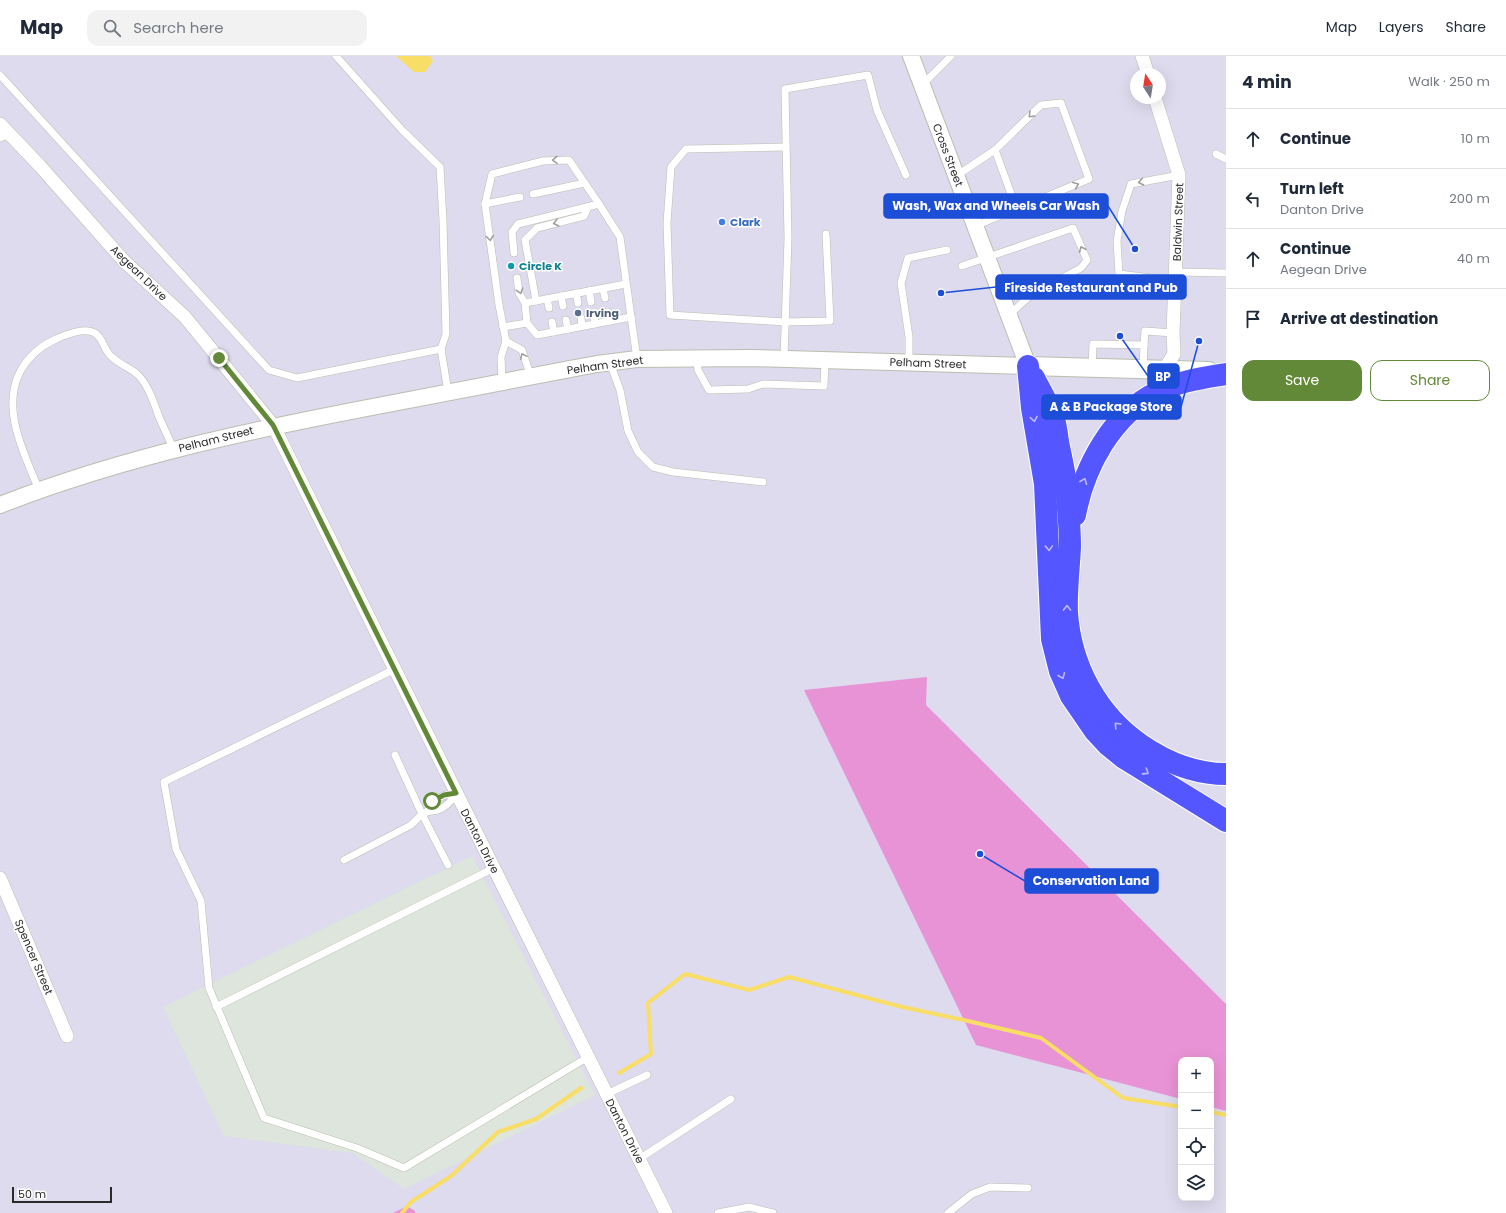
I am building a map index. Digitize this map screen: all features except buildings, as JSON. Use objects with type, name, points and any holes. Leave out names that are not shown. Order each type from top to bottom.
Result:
[{"type":"highway","points":[[1028,366],[1053,416],[1066,486],[1070,546],[1067,599],[1069,630],[1078,666],[1096,700],[1120,728],[1150,751],[1184,767],[1202,772],[1226,774]]},
{"type":"highway","points":[[1028,366],[1032,408],[1045,484],[1052,639],[1060,671],[1071,696],[1095,732],[1108,745],[1124,758],[1226,822]]},
{"type":"highway","points":[[1070,546],[1081,489],[1101,445],[1117,424],[1144,400],[1157,392],[1186,381],[1226,373]]},
{"type":"main road","name":"Pelham Street","points":[[1028,366],[1226,373]]},
{"type":"street","name":"Cross Street","points":[[911,56],[1028,366]]},
{"type":"street","points":[[1142,56],[1146,68]]},
{"type":"street","name":"Baldwin Street","points":[[1157,104],[1179,175],[1173,333],[1174,354],[1164,370]]},
{"type":"street","name":"Aegean Drive","points":[[0,124],[5,136],[40,166],[124,261],[185,317],[273,425]]},
{"type":"street","name":"Pelham Street","points":[[0,505],[92,472],[273,425],[448,392],[637,359],[784,359],[1028,366]]},
{"type":"street","name":"Danton Drive","points":[[273,425],[666,1213]]},
{"type":"street","name":"Spencer Street","points":[[0,878],[68,1036]]},
{"type":"lane","points":[[336,56],[402,130],[440,167],[444,221],[446,334],[440,349],[448,392]]},
{"type":"lane","points":[[922,86],[951,56]]},
{"type":"lane","points":[[0,75],[269,370],[297,378],[440,349]]},
{"type":"lane","points":[[784,359],[788,238],[785,89],[868,75],[877,110],[906,175]]},
{"type":"lane","points":[[956,176],[995,150],[1041,104],[1061,104],[1089,179],[1017,210],[975,226]]},
{"type":"lane","points":[[786,147],[686,149],[671,167],[667,223],[670,315],[785,322],[830,321],[826,234]]},
{"type":"lane","points":[[995,150],[1017,210]]},
{"type":"lane","points":[[1216,154],[1226,159]]},
{"type":"lane","points":[[502,383],[501,357],[506,341],[499,305],[485,204],[492,174],[543,161],[569,160],[620,237],[637,359]]},
{"type":"lane","points":[[1179,175],[1131,184],[1122,211],[1117,242],[1119,274],[1176,276],[1226,273]]},
{"type":"lane","points":[[533,194],[585,183]]},
{"type":"lane","points":[[485,204],[520,197]]},
{"type":"lane","points":[[514,253],[512,232],[518,224],[599,204]]},
{"type":"lane","points":[[536,301],[525,240],[537,228],[584,216],[588,207]]},
{"type":"lane","points":[[962,266],[1073,228],[1086,260],[1081,268],[1033,293],[1008,316]]},
{"type":"lane","points":[[909,363],[909,337],[901,283],[908,258],[948,250]]},
{"type":"lane","points":[[517,278],[519,293],[525,303],[527,323],[537,335],[631,317]]},
{"type":"lane","points":[[525,303],[626,284]]},
{"type":"lane","points":[[603,289],[605,298]]},
{"type":"lane","points":[[589,291],[591,302]]},
{"type":"lane","points":[[576,293],[578,303]]},
{"type":"lane","points":[[561,296],[563,306]]},
{"type":"lane","points":[[547,299],[549,308]]},
{"type":"lane","points":[[608,312],[610,321]]},
{"type":"lane","points":[[594,315],[595,324]]},
{"type":"lane","points":[[581,318],[582,326]]},
{"type":"lane","points":[[566,320],[568,329]]},
{"type":"lane","points":[[552,322],[554,332]]},
{"type":"lane","points":[[503,327],[527,323]]},
{"type":"lane","points":[[39,490],[15,430],[11,411],[12,395],[15,379],[24,364],[33,353],[43,345],[59,337],[85,331],[93,332],[99,336],[112,358],[139,375],[146,384],[174,450]]},
{"type":"lane","points":[[1143,370],[1145,331],[1173,333]]},
{"type":"lane","points":[[506,341],[522,350],[531,377]]},
{"type":"lane","points":[[1092,368],[1093,344],[1144,345]]},
{"type":"lane","points":[[697,358],[698,370],[710,390],[748,389],[763,384],[824,386],[825,360]]},
{"type":"lane","points":[[610,363],[620,390],[628,431],[638,452],[653,467],[673,472],[763,482]]},
{"type":"lane","points":[[395,670],[164,782],[176,849],[201,901],[209,988],[264,1118],[357,1148],[404,1168],[588,1057]]},
{"type":"lane","points":[[396,755],[425,812],[448,866]]},
{"type":"lane","points":[[344,860],[412,825],[425,812],[437,810],[448,804],[456,793]]},
{"type":"lane","points":[[216,1007],[494,868]]},
{"type":"lane","points":[[607,1094],[647,1075]]},
{"type":"lane","points":[[639,1159],[731,1099]]},
{"type":"lane","points":[[948,1213],[972,1194],[990,1187],[1028,1188]]},
{"type":"lane","points":[[718,1213],[749,1207],[773,1213]]},
{"type":"shaded area","points":[[396,56],[430,56],[433,61],[425,72],[414,72]]},
{"type":"shaded area","points":[[927,677],[926,705],[1226,1004],[1226,1111],[1214,1108],[1214,1057],[1178,1057],[1178,1098],[976,1045],[804,690]]},
{"type":"shaded area","points":[[472,856],[595,1095],[404,1189],[353,1153],[224,1136],[163,1007]]},
{"type":"shaded area","points":[[407,1206],[415,1211],[415,1213],[393,1213]]},
{"type":"waterway","points":[[619,1073],[651,1054],[648,1003],[685,974],[749,990],[789,977],[898,1006],[1041,1038],[1123,1098],[1178,1107]]},
{"type":"waterway","points":[[402,1213],[411,1202],[451,1176],[498,1132],[536,1119],[581,1088]]},
{"type":"waterway","points":[[1214,1113],[1226,1115]]},
{"type":"place","name":"Clark","points":[[722,222]]},
{"type":"place","name":"Wash, Wax and Wheels Car Wash","points":[[1135,249]]},
{"type":"place","name":"Circle K","points":[[511,266]]},
{"type":"place","name":"Fireside Restaurant and Pub","points":[[941,293]]},
{"type":"place","name":"Irving","points":[[578,313]]},
{"type":"place","name":"BP","points":[[1120,336]]},
{"type":"place","name":"A & B Package Store","points":[[1199,341]]},
{"type":"place","name":"Conservation Land","points":[[980,854]]},
{"type":"route","points":[[219,358],[273,425],[456,793],[444,795],[432,801]]}]
